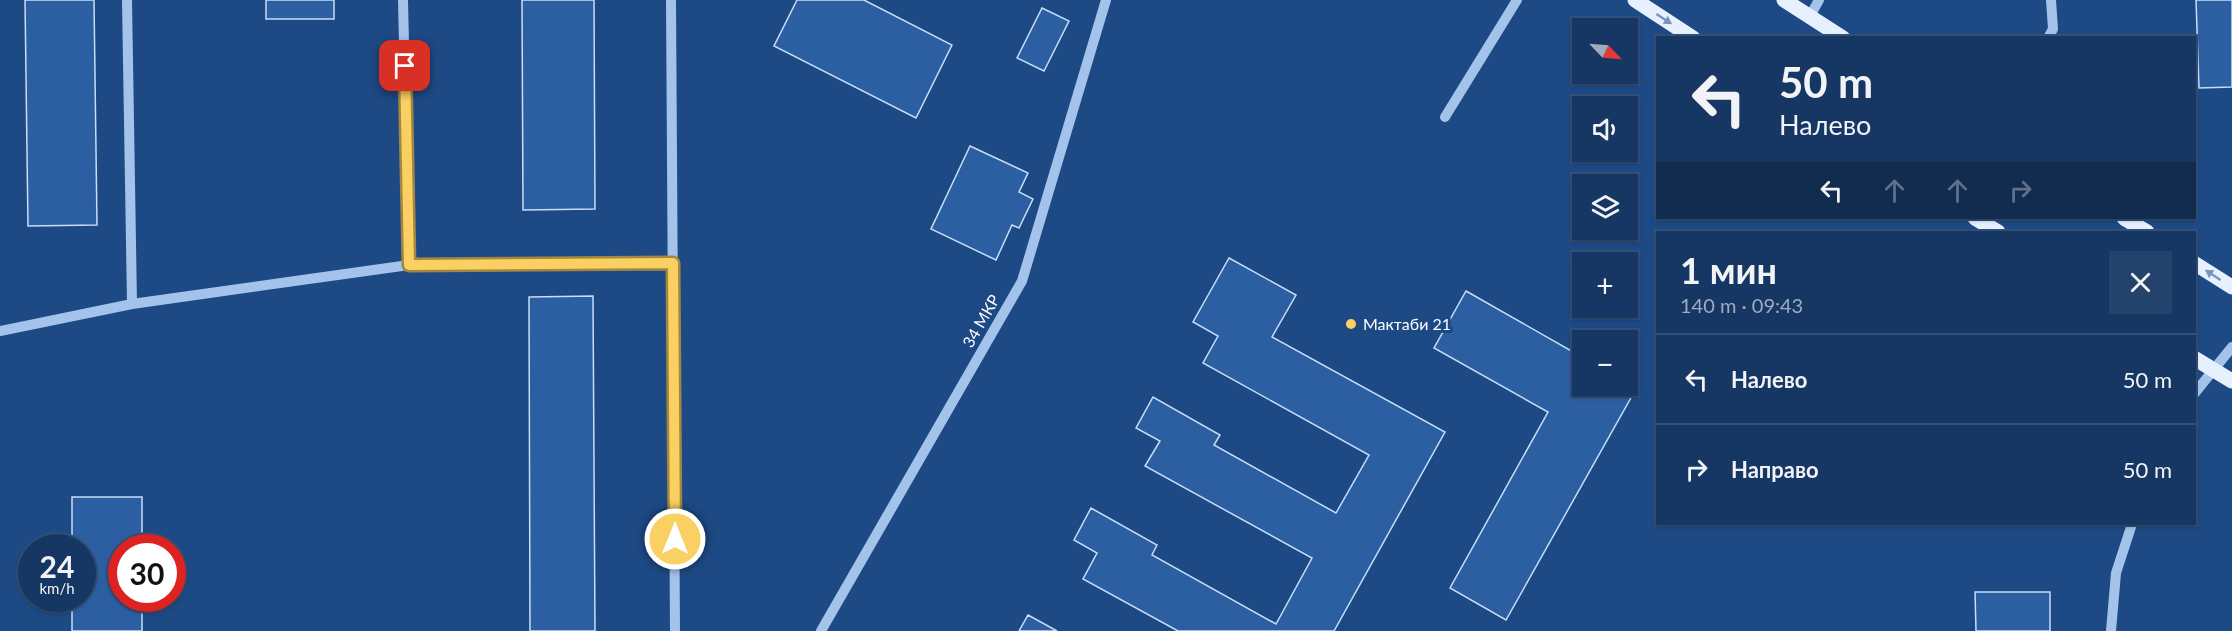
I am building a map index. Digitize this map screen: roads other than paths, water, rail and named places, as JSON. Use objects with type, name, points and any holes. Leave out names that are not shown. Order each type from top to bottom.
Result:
[{"type":"main road","points":[[1635,0],[1690,36]]},
{"type":"main road","points":[[1784,0],[1840,36]]},
{"type":"main road","points":[[1977,219],[1996,231]]},
{"type":"main road","points":[[2126,219],[2146,231]]},
{"type":"main road","points":[[2196,264],[2232,287]]},
{"type":"main road","points":[[2196,359],[2232,381]]},
{"type":"street","points":[[128,0],[132,304]]},
{"type":"street","points":[[403,0],[409,265]]},
{"type":"street","points":[[670,0],[675,631]]},
{"type":"street","name":"34 МКР","points":[[820,631],[1022,281],[1106,0]]},
{"type":"street","points":[[1445,117],[1517,0]]},
{"type":"street","points":[[1810,16],[1819,0]]},
{"type":"street","points":[[2049,36],[2053,29],[2051,0]]},
{"type":"street","points":[[0,331],[132,304],[409,265],[673,263]]},
{"type":"street","points":[[2196,391],[2232,347]]},
{"type":"street","points":[[2111,631],[2116,573],[2132,525]]},
{"type":"place","name":"Мактаби 21","points":[[1351,324]]}]
